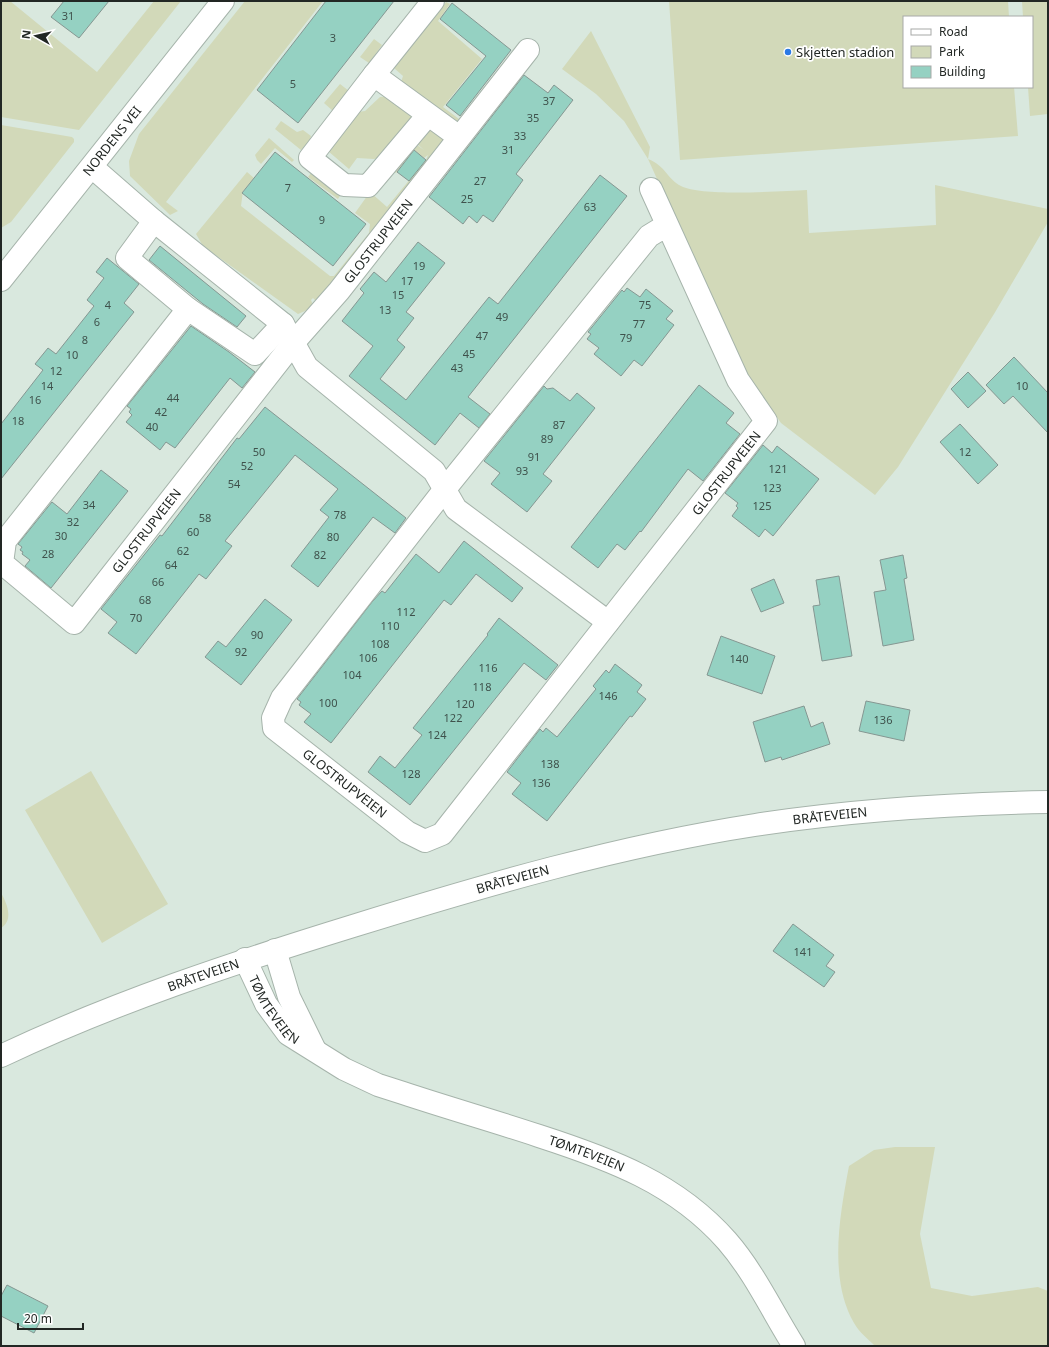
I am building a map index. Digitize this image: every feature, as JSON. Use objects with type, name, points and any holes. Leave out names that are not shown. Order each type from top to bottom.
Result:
[{"type":"street","name":"NORDENS VEI","points":[[1,280],[223,1]]},
{"type":"street","points":[[428,115],[368,186],[344,185],[310,158],[432,1]]},
{"type":"street","name":"GLOSTRUPVEIEN","points":[[154,221],[127,258],[188,309],[255,354],[289,333],[339,291],[528,50]]},
{"type":"street","points":[[374,75],[459,137]]},
{"type":"street","points":[[92,167],[154,221],[289,333],[307,367],[434,471],[456,509],[608,622]]},
{"type":"street","name":"GLOSTRUPVEIEN","points":[[652,189],[738,380],[766,421],[442,834],[424,841],[407,832],[274,728],[273,718],[282,698],[445,489],[648,236],[667,225]]},
{"type":"street","name":"GLOSTRUPVEIEN","points":[[188,309],[5,541],[2,563],[74,623],[289,333]]},
{"type":"street","name":"BRÅTEVEIEN","points":[[1,1056],[112,1007],[245,959],[483,887],[625,851],[719,832],[798,819],[873,810],[1048,802]]},
{"type":"street","name":"TØMTEVEIEN","points":[[275,950],[292,1004],[315,1050]]},
{"type":"street","name":"TØMTEVEIEN","points":[[245,959],[274,1018],[288,1034],[344,1069],[378,1085],[588,1152],[631,1170],[650,1180],[702,1217],[728,1242],[746,1267],[794,1346]]},
{"type":"green space","points":[[1,1],[10,1],[97,72],[154,1],[181,1],[79,130],[1,117]]},
{"type":"green space","points":[[245,1],[323,1],[166,202],[178,211],[170,215],[130,176],[129,161],[139,134]]},
{"type":"green space","name":"Skjetten stadion","points":[[669,1],[1008,1],[1009,16],[903,16],[903,88],[1014,88],[1018,136],[680,160]]},
{"type":"green space","points":[[1022,1],[1048,1],[1048,114],[1030,116],[1028,88],[1033,88],[1033,16],[1023,16]]},
{"type":"green space","points":[[446,2],[450,4],[438,21],[482,59],[443,107],[463,122],[453,120],[401,82],[403,76],[394,68]]},
{"type":"green space","points":[[591,31],[650,147],[648,159],[624,121],[596,94],[562,69]]},
{"type":"green space","points":[[374,39],[382,45],[369,63],[360,57]]},
{"type":"green space","points":[[340,84],[349,91],[333,111],[324,103]]},
{"type":"green space","points":[[393,96],[418,115],[388,156],[374,159],[357,158],[349,169],[328,151],[358,112],[365,111],[380,97]]},
{"type":"green space","points":[[281,121],[297,132],[303,130],[311,136],[309,142],[301,150],[275,129]]},
{"type":"green space","points":[[1,125],[72,137],[74,142],[11,222],[1,228]]},
{"type":"green space","points":[[430,128],[445,139],[334,284],[316,301],[313,298],[311,300],[313,305],[305,311],[298,314],[203,246],[196,234],[247,172],[254,178],[243,191],[241,206],[330,276],[334,276],[369,233],[370,224],[355,213],[370,192],[387,207],[426,160],[428,155],[424,158],[414,150],[396,173],[391,169],[413,142],[424,150],[415,142]]},
{"type":"green space","points":[[269,138],[294,160],[292,162],[275,148],[261,164],[255,155]]},
{"type":"green space","points":[[648,159],[658,165],[681,186],[692,189],[723,192],[807,190],[809,233],[936,225],[935,185],[1048,209],[1048,222],[994,314],[898,467],[875,495],[781,423],[743,369]]},
{"type":"green space","points":[[312,172],[341,194],[338,199],[308,177]]},
{"type":"green space","points":[[91,771],[168,904],[102,943],[25,810]]},
{"type":"green space","points":[[1,893],[7,906],[8,916],[5,925],[1,928]]},
{"type":"green space","points":[[895,1147],[935,1147],[920,1234],[931,1288],[972,1296],[1038,1287],[1048,1291],[1048,1346],[875,1346],[858,1329],[846,1305],[841,1286],[839,1266],[838,1246],[842,1204],[849,1166],[874,1150]]},
{"type":"building","points":[[64,1],[109,1],[79,38],[51,17]]},
{"type":"building","points":[[326,1],[394,1],[298,123],[257,90]]},
{"type":"building","points":[[452,3],[511,50],[460,116],[446,105],[486,56],[440,19]]},
{"type":"building","points":[[524,75],[548,93],[554,85],[573,100],[516,174],[523,180],[493,222],[483,215],[477,223],[469,216],[463,224],[429,197]]},
{"type":"building","points":[[414,150],[426,160],[409,181],[397,172]]},
{"type":"building","points":[[275,152],[366,224],[333,266],[242,193]]},
{"type":"building","points":[[600,175],[627,196],[468,397],[490,414],[479,428],[460,413],[435,445],[349,376],[373,346],[342,321],[364,293],[360,289],[374,272],[386,282],[418,242],[445,263],[406,312],[414,318],[397,340],[405,347],[380,379],[406,400],[489,297],[498,304]]},
{"type":"building","points":[[160,246],[246,316],[237,327],[203,304],[149,260]]},
{"type":"building","points":[[107,258],[139,284],[124,303],[134,312],[1,479],[1,424],[43,370],[35,364],[48,348],[56,354],[94,306],[87,300],[104,278],[96,272]]},
{"type":"building","points":[[627,288],[640,297],[646,289],[673,311],[666,319],[674,325],[642,366],[634,360],[621,376],[594,354],[599,348],[587,339],[591,334],[588,332],[622,290],[624,292]]},
{"type":"building","points":[[191,326],[255,372],[242,388],[230,378],[175,448],[166,442],[160,450],[126,422],[132,415],[129,412],[131,409],[127,406]]},
{"type":"building","points":[[1014,357],[1048,393],[1048,433],[1013,396],[1004,404],[986,385]]},
{"type":"building","points":[[968,372],[986,391],[968,408],[951,389]]},
{"type":"building","points":[[699,385],[734,413],[726,423],[740,434],[703,481],[688,469],[641,532],[640,531],[625,550],[617,544],[598,568],[571,547]]},
{"type":"building","points":[[544,386],[547,389],[553,388],[570,401],[577,393],[595,408],[543,474],[552,481],[527,512],[491,484],[500,473],[484,461]]},
{"type":"building","points":[[265,407],[406,518],[395,533],[373,517],[318,587],[291,566],[329,517],[320,510],[338,489],[295,455],[225,541],[232,546],[206,579],[199,574],[136,654],[108,633],[117,622],[101,609],[160,535],[162,536],[237,438],[239,439]]},
{"type":"building","points":[[960,424],[998,465],[978,484],[940,442]]},
{"type":"building","points":[[763,445],[772,453],[777,446],[819,479],[773,536],[765,529],[759,537],[732,516],[738,508],[736,506],[738,503],[725,493]]},
{"type":"building","points":[[101,470],[128,491],[51,588],[25,566],[30,560],[22,554],[23,552],[20,550],[22,547],[18,544],[52,502],[67,514]]},
{"type":"building","points":[[464,541],[523,588],[512,602],[476,574],[451,605],[444,600],[331,743],[304,722],[311,714],[299,705],[301,702],[297,699],[372,602],[382,591],[385,593],[416,554],[439,573]]},
{"type":"building","points":[[903,555],[907,578],[904,579],[914,640],[883,646],[874,592],[886,590],[880,560]]},
{"type":"building","points":[[839,576],[852,656],[822,661],[813,606],[820,605],[816,580]]},
{"type":"building","points":[[774,579],[784,603],[761,612],[751,589]]},
{"type":"building","points":[[265,599],[292,620],[241,685],[205,657],[218,641],[226,647]]},
{"type":"building","points":[[499,618],[558,665],[546,680],[524,663],[410,805],[368,772],[380,756],[395,768],[422,735],[413,728],[488,635],[487,634]]},
{"type":"building","points":[[721,636],[775,656],[762,694],[707,675]]},
{"type":"building","points":[[615,664],[642,685],[637,692],[646,699],[632,717],[630,716],[547,821],[512,794],[521,783],[507,772],[540,729],[543,732],[546,728],[557,737],[596,689],[593,686],[606,670],[609,673]]},
{"type":"building","points":[[866,701],[910,710],[904,741],[859,731]]},
{"type":"building","points":[[804,706],[811,727],[823,722],[830,744],[782,760],[781,757],[765,762],[753,722]]},
{"type":"building","points":[[793,924],[834,955],[826,966],[835,972],[824,987],[773,951]]},
{"type":"building","points":[[7,1285],[48,1306],[34,1333],[1,1316],[1,1296]]},
{"type":"place","name":"Skjetten stadion","points":[[788,52]]}]
